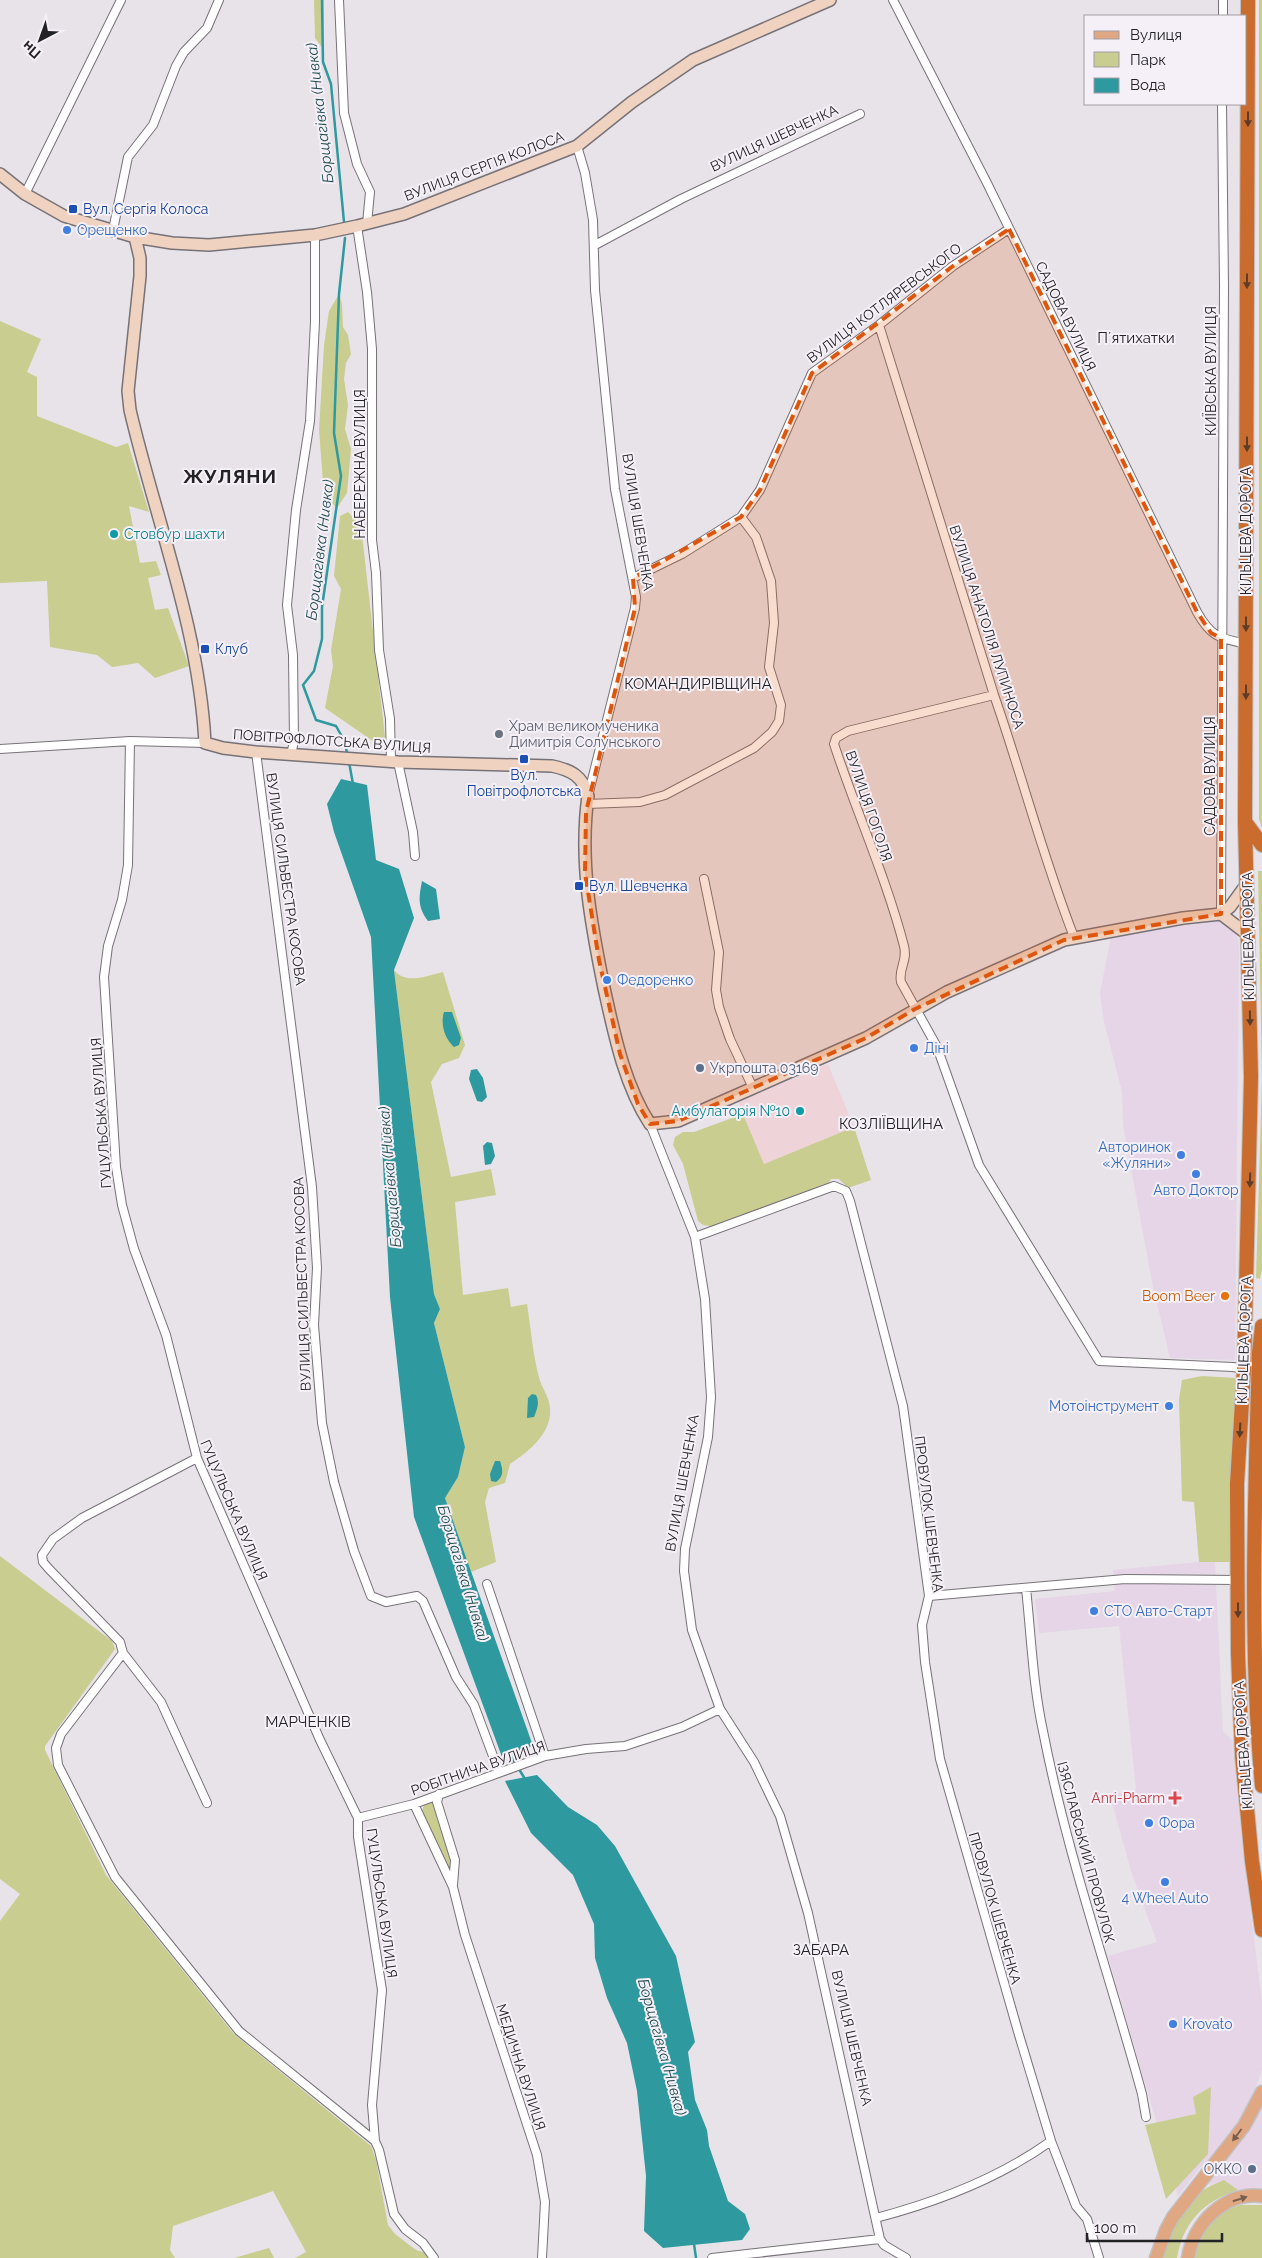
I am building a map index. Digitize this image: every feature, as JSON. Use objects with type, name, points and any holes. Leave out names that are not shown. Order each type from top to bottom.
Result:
[{"type":"highway","name":"КІЛЬЦЕВА ДОРОГА","points":[[1248,0],[1245,822],[1251,1059],[1244,1369],[1237,1484],[1238,1654],[1242,1756],[1262,1930]]},
{"type":"highway","points":[[1245,822],[1262,845]]},
{"type":"highway","name":"КІЛЬЦЕВА ДОРОГА","points":[[1262,1326],[1255,1653],[1262,1786]]},
{"type":"main road","points":[[1156,2258],[1173,2217],[1244,2126],[1262,2092]]},
{"type":"main road","points":[[1188,2258],[1196,2230],[1213,2212],[1223,2205],[1244,2197],[1262,2196]]},
{"type":"street","points":[[25,194],[121,0]]},
{"type":"street","points":[[113,230],[128,157],[153,125],[176,66],[184,52],[207,28],[219,0]]},
{"type":"street","name":"НАБЕРЕЖНА ВУЛИЦЯ","points":[[339,0],[344,113],[357,164],[370,192],[362,225],[372,349],[372,540],[376,573],[379,650],[395,762],[413,832],[415,856]]},
{"type":"street","name":"ВУЛИЦЯ СЕРГІЯ КОЛОСА","points":[[0,174],[25,194],[64,216],[135,237],[172,243],[209,245],[315,234],[362,225],[404,214],[577,146],[632,102],[693,60],[830,0]]},
{"type":"street","name":"САДОВА ВУЛИЦЯ","points":[[893,0],[1009,229],[1197,612],[1211,633],[1221,638],[1246,644]]},
{"type":"street","points":[[1222,15],[1223,0]]},
{"type":"street","name":"КИЇВСЬКА ВУЛИЦЯ","points":[[1221,638],[1224,295],[1222,105]]},
{"type":"street","name":"ВУЛИЦЯ ШЕВЧЕНКА","points":[[594,245],[681,199],[860,114]]},
{"type":"street","name":"ВУЛИЦЯ ШЕВЧЕНКА","points":[[577,146],[593,220],[595,290],[615,489],[636,597],[635,608],[588,800],[585,873],[600,969],[620,1054],[638,1104],[650,1124],[695,1237],[705,1299],[711,1397],[708,1437],[685,1549],[684,1571],[692,1630],[720,1709],[754,1762],[780,1816],[808,1913],[880,2239]]},
{"type":"street","name":"ВУЛИЦЯ КОТЛЯРЕВСЬКОГО","points":[[633,578],[682,554],[741,517],[760,490],[800,401],[808,377],[816,369],[879,325],[953,266],[1009,229]]},
{"type":"street","points":[[291,755],[294,742],[293,655],[287,605],[296,510],[310,421],[315,322],[315,234]]},
{"type":"street","points":[[135,237],[140,258],[140,276],[128,391],[130,410],[194,651],[202,692],[205,743]]},
{"type":"street","name":"ВУЛИЦЯ АНАТОЛІЯ ЛУПИНОСА","points":[[879,325],[994,695],[1015,756],[1040,843],[1074,937]]},
{"type":"street","points":[[588,800],[640,802],[660,797],[754,748],[772,732],[779,721],[780,705],[769,667],[774,623],[771,581],[756,537],[741,517]]},
{"type":"street","name":"САДОВА ВУЛИЦЯ","points":[[1221,638],[1221,914]]},
{"type":"street","name":"ВУЛИЦЯ ГОГОЛЯ","points":[[914,1009],[899,974],[906,960],[893,910],[834,744],[840,734],[848,731],[994,695]]},
{"type":"street","name":"ПОВІТРОФЛОТСЬКА ВУЛИЦЯ","points":[[0,749],[130,741],[205,743],[223,748],[256,752],[395,762],[552,766],[565,768],[578,775],[585,784],[588,800]]},
{"type":"street","name":"ГУЦУЛЬСЬКА ВУЛИЦЯ","points":[[130,741],[128,865],[122,900],[108,946],[104,977],[116,1167],[122,1205],[134,1249],[166,1335],[196,1458],[320,1740],[358,1818],[358,1837],[382,1990],[372,2105],[375,2141],[379,2150],[394,2214],[405,2229],[423,2243],[434,2258]]},
{"type":"street","name":"ВУЛИЦЯ СИЛЬВЕСТРА КОСОВА","points":[[256,752],[312,1187],[316,1268],[314,1325],[318,1386],[334,1482],[354,1551],[371,1596],[386,1602],[418,1596],[423,1601],[456,1677],[474,1705],[499,1772]]},
{"type":"street","points":[[704,879],[719,952],[716,990],[719,1007],[730,1039],[754,1088]]},
{"type":"street","points":[[650,1124],[678,1121],[754,1088],[866,1038],[914,1009],[972,980],[1074,937],[1183,918],[1221,914],[1230,907],[1246,885]]},
{"type":"street","points":[[1221,914],[1247,934]]},
{"type":"street","points":[[914,1009],[937,1047],[979,1165],[1099,1361],[1244,1369]]},
{"type":"street","name":"ПРОВУЛОК ШЕВЧЕНКА","points":[[695,1237],[834,1186],[846,1191],[903,1406],[929,1596],[922,1625],[924,1662],[940,1759],[1051,2141],[1076,2206],[1087,2218],[1099,2258]]},
{"type":"street","points":[[196,1458],[171,1473],[82,1518],[53,1539],[42,1555],[43,1562],[49,1569],[120,1642],[123,1652],[161,1702],[208,1803]]},
{"type":"street","points":[[929,1596],[1125,1579],[1238,1580]]},
{"type":"street","points":[[487,1584],[545,1756]]},
{"type":"street","name":"ІЗЯСЛАВСЬКИЙ ПРОВУЛОК","points":[[1026,1588],[1042,1729],[1053,1778],[1090,1918],[1140,2086],[1146,2117]]},
{"type":"street","points":[[123,1652],[60,1734],[56,1748],[58,1765],[115,1877],[239,2031],[375,2141]]},
{"type":"street","name":"РОБІТНИЧА ВУЛИЦЯ","points":[[358,1818],[414,1804],[545,1756],[586,1749],[625,1746],[682,1727],[720,1709]]},
{"type":"street","name":"МЕДИЧНА ВУЛИЦЯ","points":[[439,1794],[437,1802],[455,1860],[453,1887]]},
{"type":"street","name":"МЕДИЧНА ВУЛИЦЯ","points":[[414,1804],[453,1887],[466,1935],[537,2155],[545,2202],[542,2258]]},
{"type":"street","points":[[876,2218],[902,2211],[965,2187],[1000,2171],[1051,2141]]},
{"type":"street","points":[[712,2258],[880,2239],[884,2245],[906,2258]]},
{"type":"highlighted area","points":[[1009,229],[1197,612],[1211,633],[1221,638],[1221,914],[1064,940],[915,1009],[866,1038],[678,1121],[650,1124],[638,1104],[620,1054],[599,960],[585,873],[586,812],[635,608],[633,578],[741,517],[760,490],[812,373],[953,266]]},
{"type":"shaded area","name":"Авторинок «Жуляни»","points":[[1213,919],[1230,925],[1237,936],[1239,946],[1235,1360],[1170,1358],[1152,1282],[1123,1125],[1122,1092],[1104,1022],[1100,993],[1111,937],[1193,920]]},
{"type":"shaded area","points":[[828,1064],[854,1127],[764,1164],[738,1101]]},
{"type":"shaded area","points":[[1215,1562],[1223,1732],[1232,1740],[1243,1853],[1262,2001],[1262,2069],[1252,2100],[1241,2119],[1219,2149],[1199,2169],[1178,2196],[1108,1956],[1157,1942],[1132,1874],[1110,1796],[1136,1789],[1119,1626],[1039,1633],[1035,1599],[1115,1591],[1113,1570]]},
{"type":"shaded area","points":[[1262,2104],[1262,2189],[1238,2190],[1224,2180],[1210,2185],[1206,2179]]},
{"type":"green space","points":[[314,0],[324,0],[323,49],[315,38]]},
{"type":"green space","points":[[1259,0],[1262,0],[1262,828],[1259,819]]},
{"type":"green space","points":[[339,294],[342,304],[343,327],[348,335],[351,354],[346,363],[344,379],[348,405],[345,429],[351,449],[347,493],[337,508],[324,495],[319,430],[324,345],[329,311]]},
{"type":"green space","points":[[0,321],[41,339],[27,372],[37,377],[37,416],[116,447],[128,443],[149,512],[129,506],[140,563],[156,561],[161,575],[148,578],[155,610],[168,608],[189,666],[155,678],[138,663],[112,667],[97,655],[50,647],[47,581],[0,583]]},
{"type":"green space","points":[[348,512],[361,526],[385,737],[380,746],[325,708],[333,666],[331,650],[341,589],[334,576],[340,516]]},
{"type":"green space","points":[[1258,871],[1262,871],[1262,1080]]},
{"type":"green space","points":[[394,970],[399,975],[410,978],[443,972],[465,1045],[459,1058],[442,1064],[431,1082],[451,1177],[491,1169],[496,1195],[455,1202],[463,1295],[508,1288],[511,1307],[527,1304],[538,1372],[550,1410],[546,1429],[541,1437],[510,1464],[505,1483],[489,1488],[485,1502],[496,1562],[471,1572],[445,1498],[458,1477],[465,1447],[434,1323],[440,1309],[434,1294]]},
{"type":"green space","points":[[1262,1080],[1262,1269],[1260,1279],[1256,1278]]},
{"type":"green space","points":[[743,1114],[764,1164],[854,1127],[871,1180],[848,1188],[839,1179],[831,1179],[828,1184],[716,1227],[703,1225],[698,1221],[683,1164],[673,1145],[675,1137],[683,1132],[694,1132]]},
{"type":"green space","points":[[1202,1376],[1236,1378],[1230,1562],[1199,1562],[1194,1502],[1182,1501],[1179,1399],[1182,1380]]},
{"type":"green space","points":[[0,1556],[112,1641],[115,1649],[45,1746],[45,1750],[106,1875],[234,2034],[371,2146],[376,2160],[388,2225],[395,2234],[416,2250],[426,2253],[430,2258],[295,2258],[306,2252],[273,2191],[173,2226],[170,2250],[175,2258],[0,2258],[0,1921],[20,1894],[0,1879]]},
{"type":"green space","points":[[430,1802],[435,1805],[453,1860],[451,1877],[422,1812],[424,1804]]},
{"type":"green space","points":[[1211,2087],[1208,2154],[1166,2199],[1145,2125],[1196,2114],[1193,2097]]},
{"type":"green space","points":[[1224,2180],[1238,2190],[1215,2200],[1197,2215],[1184,2234],[1177,2258],[1159,2258],[1169,2232],[1182,2210],[1199,2193]]},
{"type":"green space","points":[[1240,2205],[1262,2205],[1262,2258],[1193,2258],[1208,2224],[1222,2212]]},
{"type":"green space","points":[[269,2248],[274,2258],[234,2258]]},
{"type":"water","points":[[341,779],[367,785],[376,860],[399,869],[414,918],[394,970],[434,1294],[440,1309],[434,1323],[465,1447],[458,1477],[445,1498],[533,1746],[502,1757],[414,1517],[390,1297],[371,937],[334,832],[327,804]]},
{"type":"water","points":[[422,881],[436,889],[440,919],[428,921],[424,916],[420,906]]},
{"type":"water","points":[[444,1012],[452,1012],[461,1038],[459,1045],[454,1047],[444,1031]]},
{"type":"water","points":[[477,1069],[483,1078],[487,1097],[482,1102],[477,1101],[469,1079],[471,1070]]},
{"type":"water","points":[[487,1142],[492,1143],[495,1156],[491,1164],[485,1165],[483,1146]]},
{"type":"water","points":[[532,1394],[536,1395],[538,1406],[534,1417],[527,1418],[528,1398]]},
{"type":"water","points":[[495,1461],[500,1461],[502,1470],[502,1475],[496,1482],[491,1481],[490,1474]]},
{"type":"water","points":[[537,1775],[568,1807],[597,1825],[615,1846],[676,1956],[695,2042],[688,2052],[695,2100],[707,2130],[709,2146],[728,2201],[745,2214],[750,2229],[742,2240],[663,2248],[644,2231],[646,2176],[637,2091],[627,2043],[607,1998],[595,1958],[594,1924],[573,1875],[531,1833],[505,1781]]},
{"type":"waterway","name":"Борщагівка (Нивка)","points":[[322,0],[323,62],[331,84],[344,222]]},
{"type":"waterway","name":"Борщагівка (Нивка)","points":[[345,238],[339,294],[334,433],[341,476],[322,607],[322,639],[314,671],[303,685],[316,720],[336,726],[345,742],[347,753]]},
{"type":"waterway","name":"Борщагівка (Нивка)","points":[[349,762],[353,784]]},
{"type":"waterway","name":"Борщагівка (Нивка)","points":[[508,1751],[525,1779]]},
{"type":"waterway","name":"Борщагівка (Нивка)","points":[[694,2244],[696,2258]]},
{"type":"place","name":"Вул. Сергія Колоса","points":[[73,209]]},
{"type":"place","name":"Орещенко","points":[[67,230]]},
{"type":"place","name":"Cтовбур шахти","points":[[114,534]]},
{"type":"place","name":"Клуб","points":[[205,649]]},
{"type":"place","name":"Храм великомученика Димитрія Солунського","points":[[499,734]]},
{"type":"place","name":"Вул. Повітрофлотська","points":[[524,759]]},
{"type":"place","name":"Вул. Шевченка","points":[[579,886]]},
{"type":"place","name":"Федоренко","points":[[607,980]]},
{"type":"place","name":"Діні","points":[[914,1048]]},
{"type":"place","name":"Укрпошта 03169","points":[[700,1068]]},
{"type":"place","name":"Амбулаторія №10","points":[[800,1111]]},
{"type":"place","name":"Авторинок «Жуляни»","points":[[1181,1155]]},
{"type":"place","name":"Авто Доктор","points":[[1196,1174]]},
{"type":"place","name":"Boom Beer","points":[[1225,1296]]},
{"type":"place","name":"Мотоінструмент","points":[[1169,1406]]},
{"type":"place","name":"СТО Авто-Старт","points":[[1094,1611]]},
{"type":"place","name":"Anri-Pharm","points":[[1175,1798]]},
{"type":"place","name":"Фора","points":[[1149,1823]]},
{"type":"place","name":"4 Wheel Auto","points":[[1165,1882]]},
{"type":"place","name":"Krovato","points":[[1173,2024]]},
{"type":"place","name":"ОККО","points":[[1252,2169]]},
{"type":"district","name":"Пʼятихатки","points":[[1136,338]]},
{"type":"district","name":"ЖУЛЯНИ","points":[[230,476]]},
{"type":"district","name":"КОМАНДИРІВЩИНА","points":[[698,684]]},
{"type":"district","name":"КОЗЛІЇВЩИНА","points":[[891,1124]]},
{"type":"district","name":"МАРЧЕНКІВ","points":[[308,1722]]},
{"type":"district","name":"ЗАБАРА","points":[[821,1950]]}]
